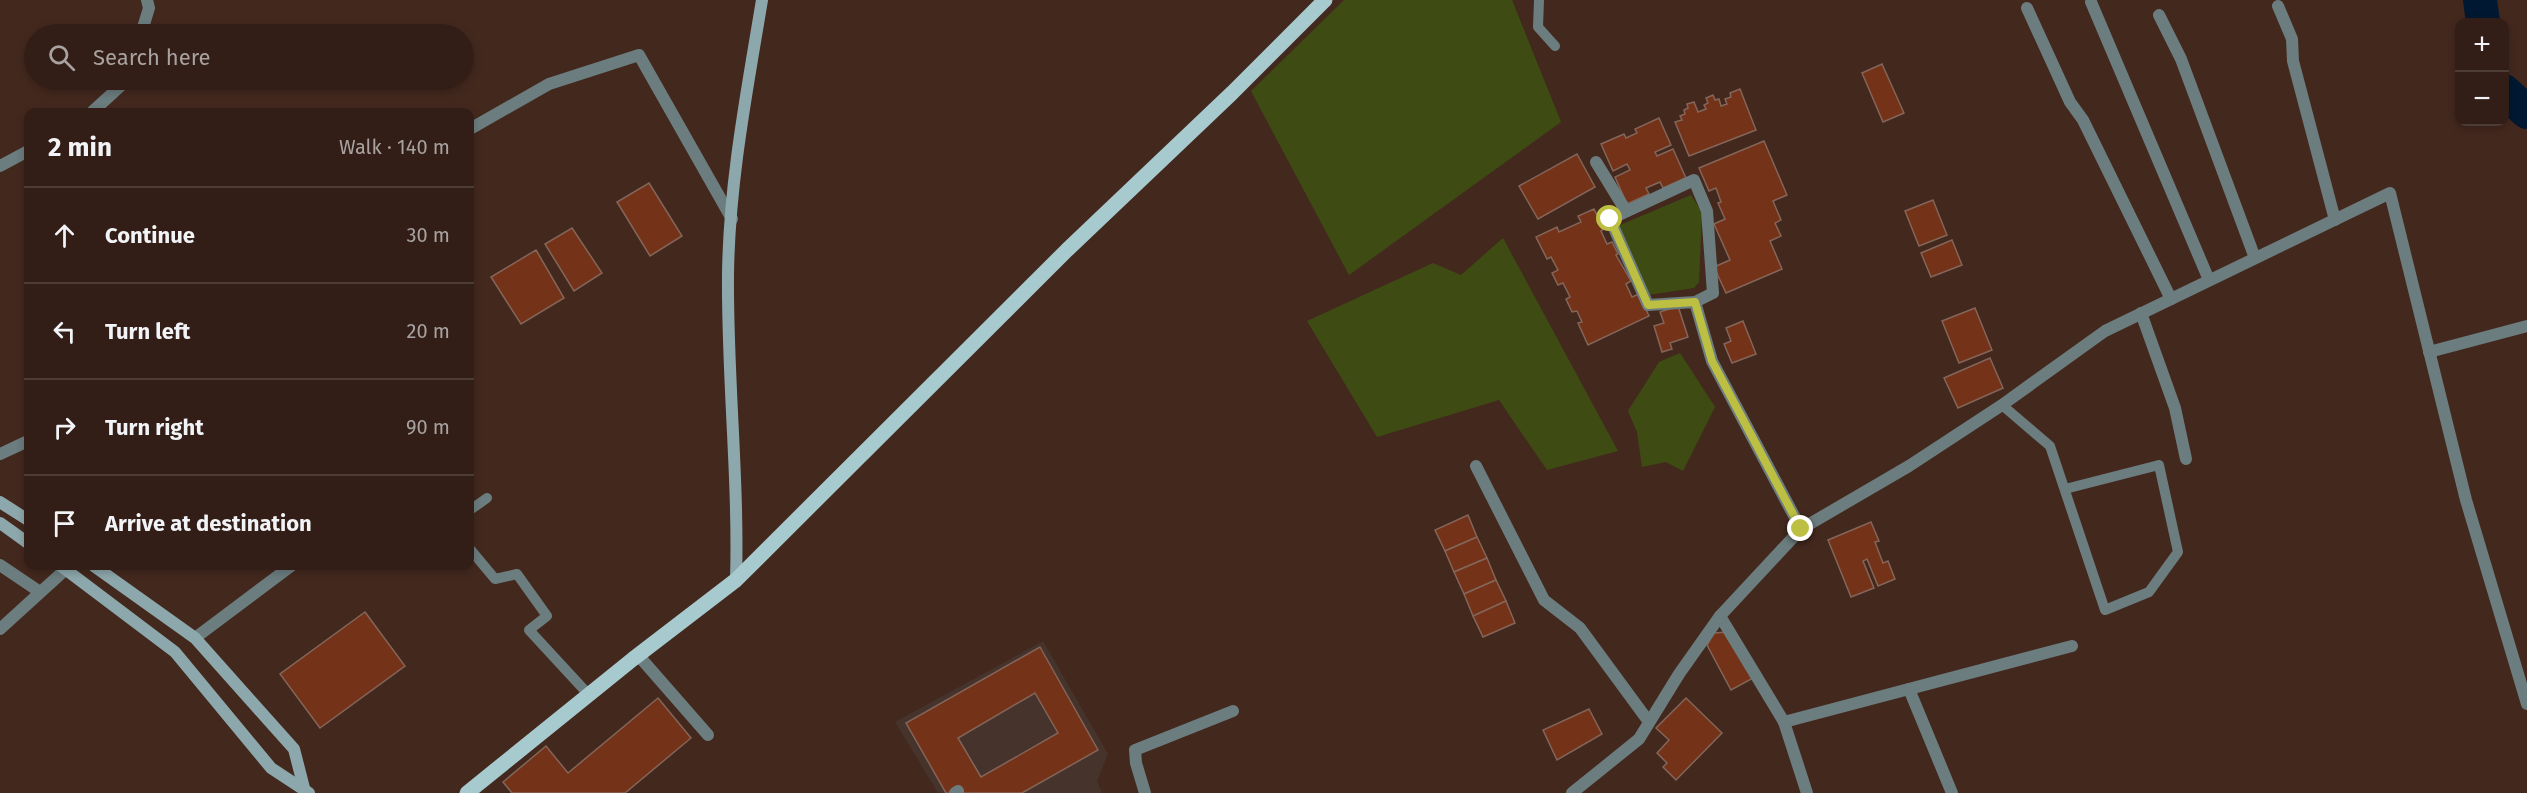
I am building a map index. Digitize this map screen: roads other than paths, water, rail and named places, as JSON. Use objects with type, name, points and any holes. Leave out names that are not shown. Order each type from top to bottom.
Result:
[{"type":"main road","points":[[736,580],[738,527],[728,275],[736,162],[762,0]]},
{"type":"main road","points":[[467,793],[736,580],[1067,250],[1232,93],[1325,0]]},
{"type":"main road","points":[[0,502],[24,517]]},
{"type":"main road","points":[[0,523],[24,540]]},
{"type":"main road","points":[[67,570],[175,652],[272,768],[307,791]]},
{"type":"main road","points":[[100,570],[195,638],[294,749],[307,791]]},
{"type":"street","points":[[144,24],[149,8],[147,0]]},
{"type":"street","points":[[2091,2],[2209,280]]},
{"type":"street","points":[[2278,6],[2292,39],[2293,61],[2335,220]]},
{"type":"street","points":[[2027,8],[2070,102],[2083,120],[2171,299]]},
{"type":"street","points":[[2159,15],[2181,59],[2255,258]]},
{"type":"street","points":[[474,127],[549,84],[639,55],[732,219]]},
{"type":"street","points":[[96,108],[116,90]]},
{"type":"street","points":[[0,166],[24,153]]},
{"type":"street","points":[[1596,162],[1626,211]]},
{"type":"street","points":[[1694,180],[1707,211],[1713,293],[1695,302],[1648,305],[1610,219],[1694,180]]},
{"type":"street","points":[[1572,793],[1639,739],[1679,674],[1720,616],[1801,529],[1909,466],[2002,405],[2105,331],[2390,194],[2466,500],[2527,704]]},
{"type":"street","points":[[1695,302],[1712,361],[1801,529]]},
{"type":"street","points":[[2141,313],[2175,408],[2186,459]]},
{"type":"street","points":[[2429,352],[2527,326]]},
{"type":"street","points":[[0,454],[24,443]]},
{"type":"street","points":[[1476,466],[1544,600],[1580,628],[1649,722]]},
{"type":"street","points":[[0,565],[40,592]]},
{"type":"street","points":[[0,629],[60,570]]},
{"type":"street","points":[[195,638],[286,570]]},
{"type":"street","points":[[1720,616],[1784,722],[1807,793]]},
{"type":"street","points":[[1784,722],[2072,646]]},
{"type":"street","points":[[638,656],[708,735]]},
{"type":"street","points":[[1910,689],[1952,793]]},
{"type":"street","points":[[1145,793],[1136,763],[1135,750],[1233,711]]},
{"type":"lane","points":[[1539,0],[1538,27],[1555,46]]},
{"type":"lane","points":[[2002,405],[2050,446],[2105,610],[2149,592],[2178,552],[2159,465],[2065,489]]},
{"type":"lane","points":[[474,507],[487,498]]},
{"type":"lane","points":[[474,554],[495,579],[517,574],[548,616],[529,630],[589,695]]},
{"type":"waterway","points":[[2480,0],[2482,18]]},
{"type":"waterway","points":[[2509,96],[2527,112]]}]
